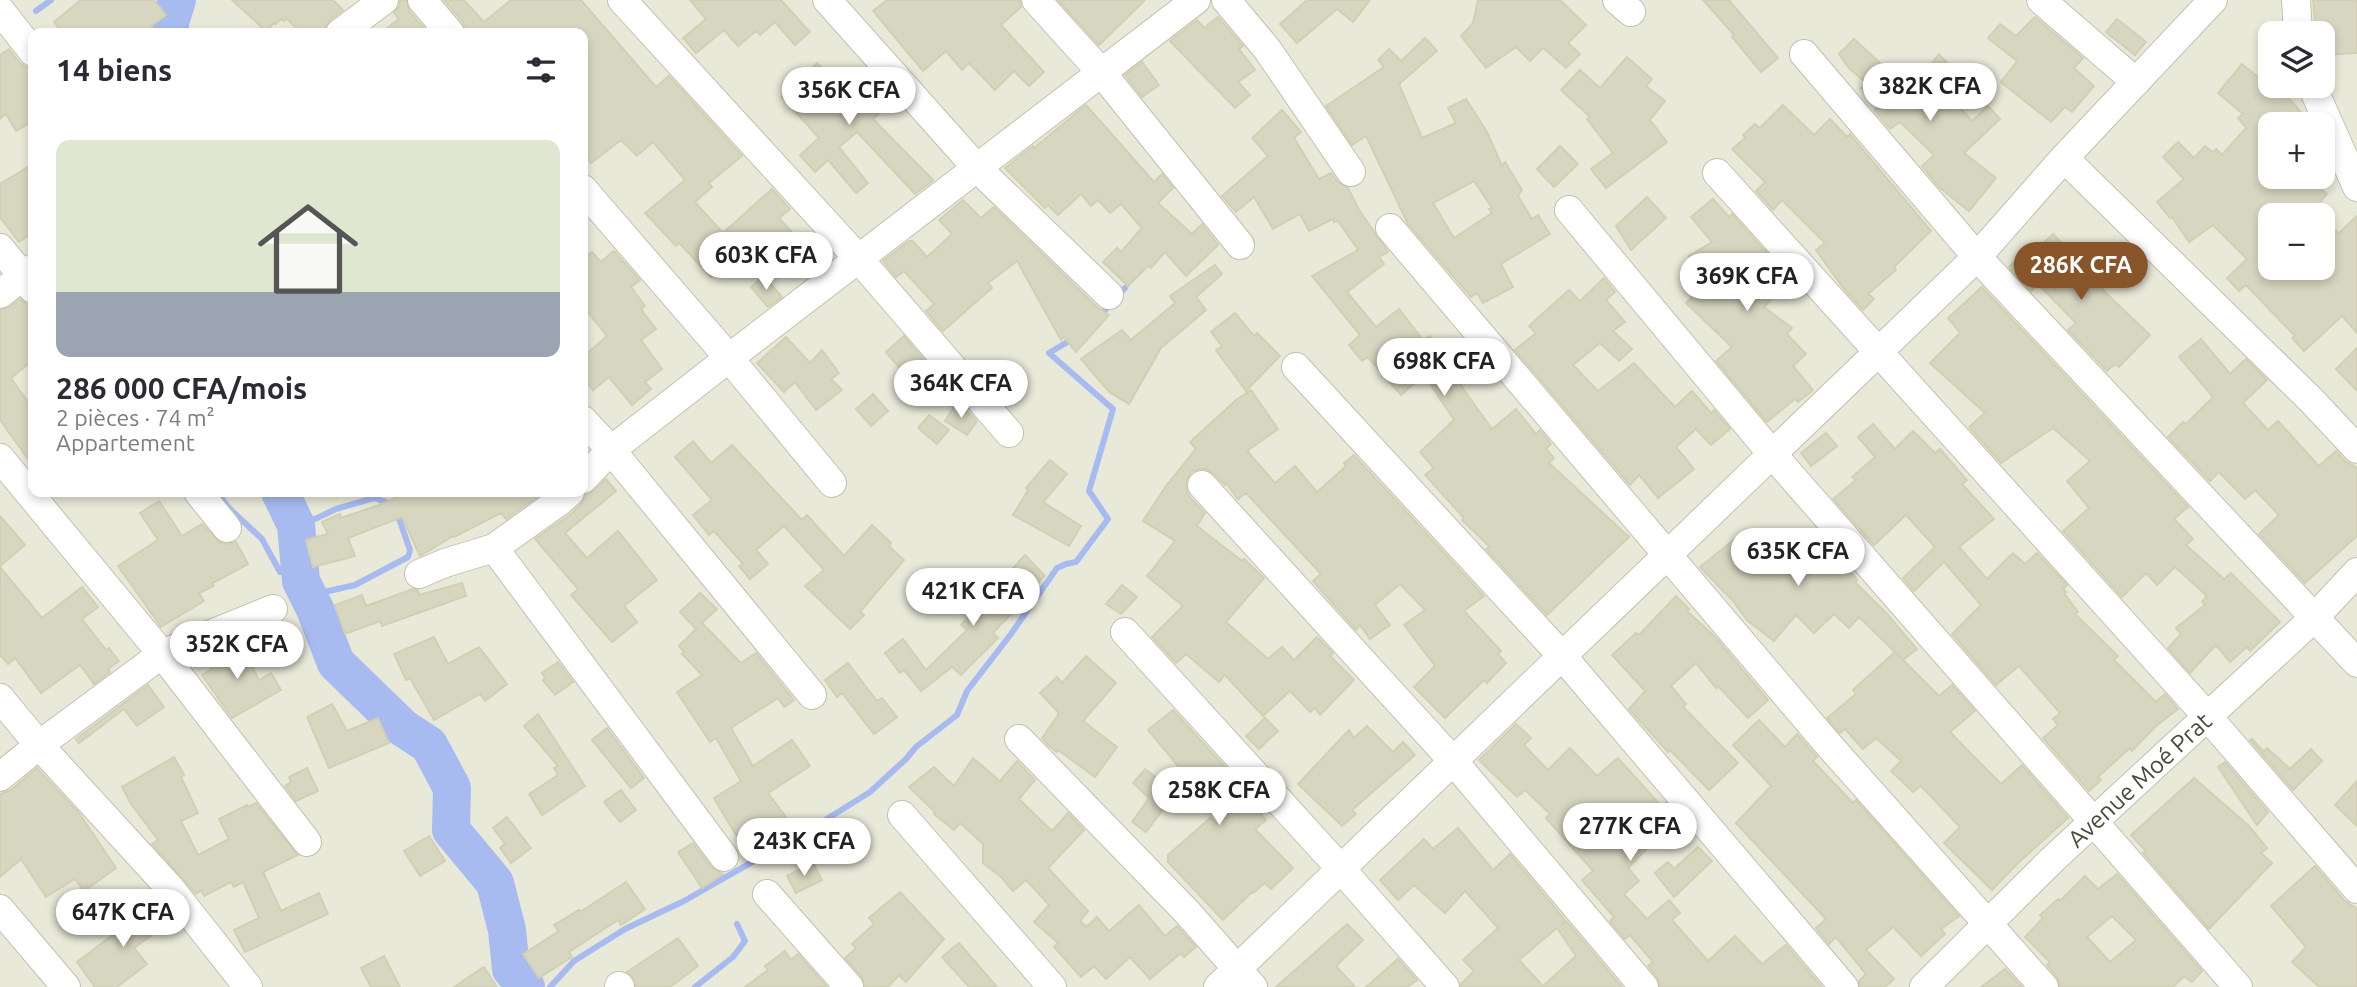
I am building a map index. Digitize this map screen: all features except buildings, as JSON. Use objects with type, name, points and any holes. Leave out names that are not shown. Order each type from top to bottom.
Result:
[{"type":"street","points":[[347,28],[384,0]]},
{"type":"street","points":[[422,0],[446,28]]},
{"type":"street","points":[[622,0],[858,258],[1009,433]]},
{"type":"street","points":[[827,0],[976,167],[1109,295]]},
{"type":"street","points":[[1036,0],[1101,72],[1240,245]]},
{"type":"street","points":[[588,473],[611,450],[729,358],[1196,0]]},
{"type":"street","points":[[1226,0],[1267,49],[1351,172]]},
{"type":"street","points":[[2041,0],[2136,82]]},
{"type":"street","points":[[1018,739],[1187,912],[1236,981],[1341,869],[1977,257],[2064,158],[2213,0]]},
{"type":"street","points":[[2296,0],[2297,21]]},
{"type":"street","points":[[0,10],[28,46]]},
{"type":"street","points":[[1804,54],[1977,257],[2357,663]]},
{"type":"street","points":[[2317,98],[2357,187]]},
{"type":"street","points":[[2064,158],[2312,401],[2357,449]]},
{"type":"street","points":[[1717,173],[2207,716],[2357,890]]},
{"type":"street","points":[[588,195],[729,358],[832,483]]},
{"type":"street","points":[[1569,210],[1773,455],[2238,987]]},
{"type":"street","points":[[1390,228],[1827,743],[2044,987]]},
{"type":"street","points":[[0,248],[28,276]]},
{"type":"street","points":[[0,294],[28,279]]},
{"type":"street","points":[[1296,367],[1563,657],[1844,987]]},
{"type":"street","points":[[588,425],[812,695]]},
{"type":"street","points":[[0,458],[28,492]]},
{"type":"street","points":[[1202,485],[1454,762],[1644,987]]},
{"type":"street","points":[[32,497],[162,654],[307,842]]},
{"type":"street","points":[[202,497],[227,528]]},
{"type":"street","points":[[419,574],[494,548],[564,497]]},
{"type":"street","points":[[494,548],[724,857]]},
{"type":"street","name":"Avenue Moé Prat","points":[[1924,987],[2092,823],[2314,618],[2357,572]]},
{"type":"street","points":[[0,777],[162,654],[273,609]]},
{"type":"street","points":[[1125,632],[1445,987]]},
{"type":"street","points":[[0,698],[170,888],[248,987]]},
{"type":"street","points":[[902,815],[1052,987]]},
{"type":"street","points":[[766,894],[849,987]]},
{"type":"street","points":[[0,909],[65,987]]},
{"type":"shaded area","points":[[0,0],[2357,0],[2357,987],[0,987]]},
{"type":"waterway","points":[[36,11],[51,0]]},
{"type":"waterway","points":[[170,28],[177,0]]},
{"type":"waterway","points":[[1098,318],[1125,288]]},
{"type":"waterway","points":[[550,987],[574,961],[625,929],[684,901],[870,792],[916,747],[957,715],[967,691],[1057,568],[1076,562],[1108,519],[1089,491],[1113,409],[1049,353],[1074,338]]},
{"type":"waterway","points":[[221,497],[262,539],[280,572],[297,577]]},
{"type":"waterway","points":[[282,497],[296,525],[301,581],[336,663],[403,728],[429,745],[452,788],[451,830],[495,883],[507,930],[511,969],[526,987]]},
{"type":"waterway","points":[[300,526],[336,509],[374,498],[392,504]]},
{"type":"waterway","points":[[311,595],[355,585],[408,557],[410,550],[397,513]]},
{"type":"waterway","points":[[695,987],[733,957],[745,941],[737,924]]}]
